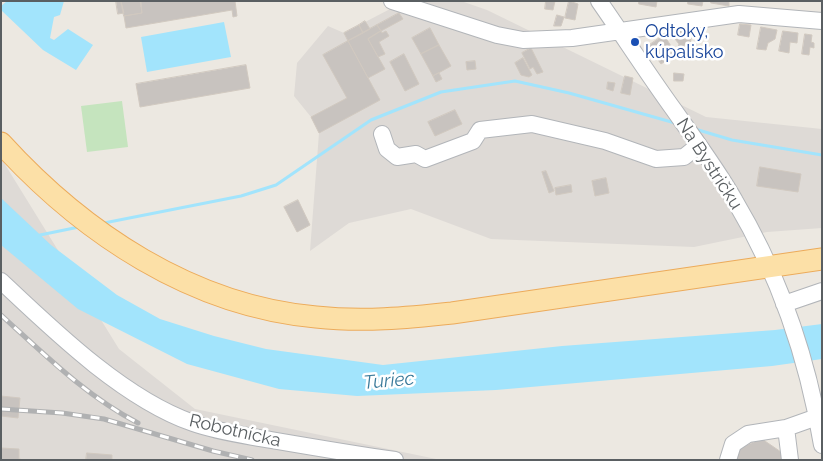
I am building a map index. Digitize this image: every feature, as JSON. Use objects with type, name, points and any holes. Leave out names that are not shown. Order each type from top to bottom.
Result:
[{"type":"main road","points":[[1,143],[69,208],[115,243],[140,259],[210,292],[245,304],[290,314],[340,319],[402,319],[822,259]]},
{"type":"street","points":[[392,1],[510,38],[556,40],[620,32],[740,8],[822,21]]},
{"type":"street","name":"Na Bystričku","points":[[598,1],[698,144],[735,201],[768,266],[786,309],[818,407],[822,445]]},
{"type":"street","points":[[382,134],[388,149],[397,158],[416,154],[425,159],[473,141],[480,130],[532,124],[605,141],[656,158],[684,157],[698,144]]},
{"type":"street","name":"Robotnícka","points":[[1,281],[100,368],[146,400],[177,417],[232,433],[394,460]]},
{"type":"street","points":[[786,309],[822,291]]},
{"type":"street","points":[[728,460],[733,444],[748,434],[786,428],[818,407]]},
{"type":"street","points":[[786,428],[790,460]]},
{"type":"shaded area","points":[[393,1],[461,1],[487,10],[706,117],[822,129],[822,228],[767,232],[694,247],[491,239],[411,209],[349,223],[310,251],[319,133],[311,117],[294,96],[297,63],[328,26],[344,33],[392,8]]},
{"type":"shaded area","points":[[1,158],[119,349],[195,409],[441,460],[1,460]]},
{"type":"green space","points":[[122,101],[128,147],[87,152],[81,106]]},
{"type":"water","points":[[7,1],[64,1],[60,15],[54,17],[50,38],[54,40],[68,29],[93,45],[76,70],[43,50],[1,10],[1,6]]},
{"type":"water","points":[[224,22],[231,57],[147,72],[141,37]]},
{"type":"water","name":"Turiec","points":[[1,198],[51,245],[117,295],[160,319],[214,336],[266,349],[383,365],[562,346],[775,330],[822,324],[822,359],[772,366],[496,390],[357,396],[279,389],[187,364],[78,309],[1,245]]},
{"type":"building","points":[[116,1],[121,1],[124,13],[118,14]]},
{"type":"building","points":[[121,1],[140,1],[142,13],[124,16]]},
{"type":"building","points":[[235,1],[237,16],[233,17],[232,10],[126,28],[124,16],[142,13],[141,2]]},
{"type":"building","points":[[546,1],[555,1],[553,10],[545,9]]},
{"type":"building","points":[[569,1],[578,4],[575,20],[565,18]]},
{"type":"building","points":[[639,1],[657,1],[656,7],[639,4]]},
{"type":"building","points":[[688,1],[703,1],[702,6],[688,4]]},
{"type":"building","points":[[711,1],[729,1],[729,6],[711,3]]},
{"type":"building","points":[[399,13],[403,19],[381,31],[377,25]]},
{"type":"building","points":[[557,15],[564,17],[561,26],[554,26]]},
{"type":"building","points":[[365,21],[370,29],[363,33],[359,25]]},
{"type":"building","points":[[740,24],[751,25],[749,37],[738,35]]},
{"type":"building","points":[[359,25],[363,33],[348,41],[344,33]]},
{"type":"building","points":[[377,25],[381,31],[368,39],[385,69],[368,78],[348,41]]},
{"type":"building","points":[[761,27],[777,30],[775,39],[768,43],[766,50],[757,49]]},
{"type":"building","points":[[430,28],[439,45],[421,54],[412,38]]},
{"type":"building","points":[[676,30],[692,32],[690,46],[678,47],[679,44],[675,39]]},
{"type":"building","points":[[381,31],[382,33],[386,31],[389,36],[379,42],[385,54],[378,57],[368,39]]},
{"type":"building","points":[[783,31],[798,33],[797,43],[790,42],[789,53],[779,51]]},
{"type":"building","points":[[805,34],[812,35],[811,42],[814,43],[814,48],[810,47],[809,55],[802,54]]},
{"type":"building","points":[[664,35],[676,54],[661,64],[648,46]]},
{"type":"building","points":[[348,41],[380,100],[319,133],[311,117],[347,98],[323,55]]},
{"type":"building","points":[[439,45],[451,66],[433,76],[421,54]]},
{"type":"building","points":[[531,48],[543,72],[537,74],[533,67],[530,69],[522,53]]},
{"type":"building","points":[[404,54],[419,84],[405,91],[390,62]]},
{"type":"building","points":[[523,58],[532,75],[529,77],[521,75],[515,63]]},
{"type":"building","points":[[475,61],[476,69],[467,70],[466,62]]},
{"type":"building","points":[[246,65],[250,88],[140,107],[136,84]]},
{"type":"building","points":[[439,73],[442,79],[436,82],[433,76]]},
{"type":"building","points":[[674,73],[684,74],[683,81],[674,81]]},
{"type":"building","points":[[625,76],[633,78],[630,95],[621,93]]},
{"type":"building","points":[[608,82],[615,83],[613,91],[607,89]]},
{"type":"building","points":[[455,110],[462,124],[435,136],[428,122]]},
{"type":"building","points":[[760,167],[801,174],[798,192],[757,186]]},
{"type":"building","points":[[546,171],[554,191],[549,193],[542,172]]},
{"type":"building","points":[[606,178],[609,193],[595,196],[592,181]]},
{"type":"building","points":[[571,185],[572,192],[556,195],[555,188]]},
{"type":"building","points":[[298,200],[310,225],[297,232],[284,207]]},
{"type":"building","points":[[1,396],[20,398],[18,418],[1,416]]},
{"type":"building","points":[[762,439],[781,452],[783,460],[734,460],[739,448]]},
{"type":"building","points":[[1,448],[19,449],[19,459],[24,460],[1,460]]},
{"type":"building","points":[[87,453],[112,455],[112,460],[86,460]]},
{"type":"waterway","points":[[104,223],[241,196],[276,185],[371,120],[441,92],[515,81],[569,93],[675,123]]},
{"type":"waterway","points":[[695,129],[732,140],[822,155]]},
{"type":"waterway","points":[[40,235],[79,227]]},
{"type":"railway","points":[[1,315],[83,387],[138,423]]},
{"type":"railway","points":[[1,409],[62,413],[104,419],[213,451],[252,460]]},
{"type":"place","name":"Odtoky, kúpalisko","points":[[635,42]]}]
